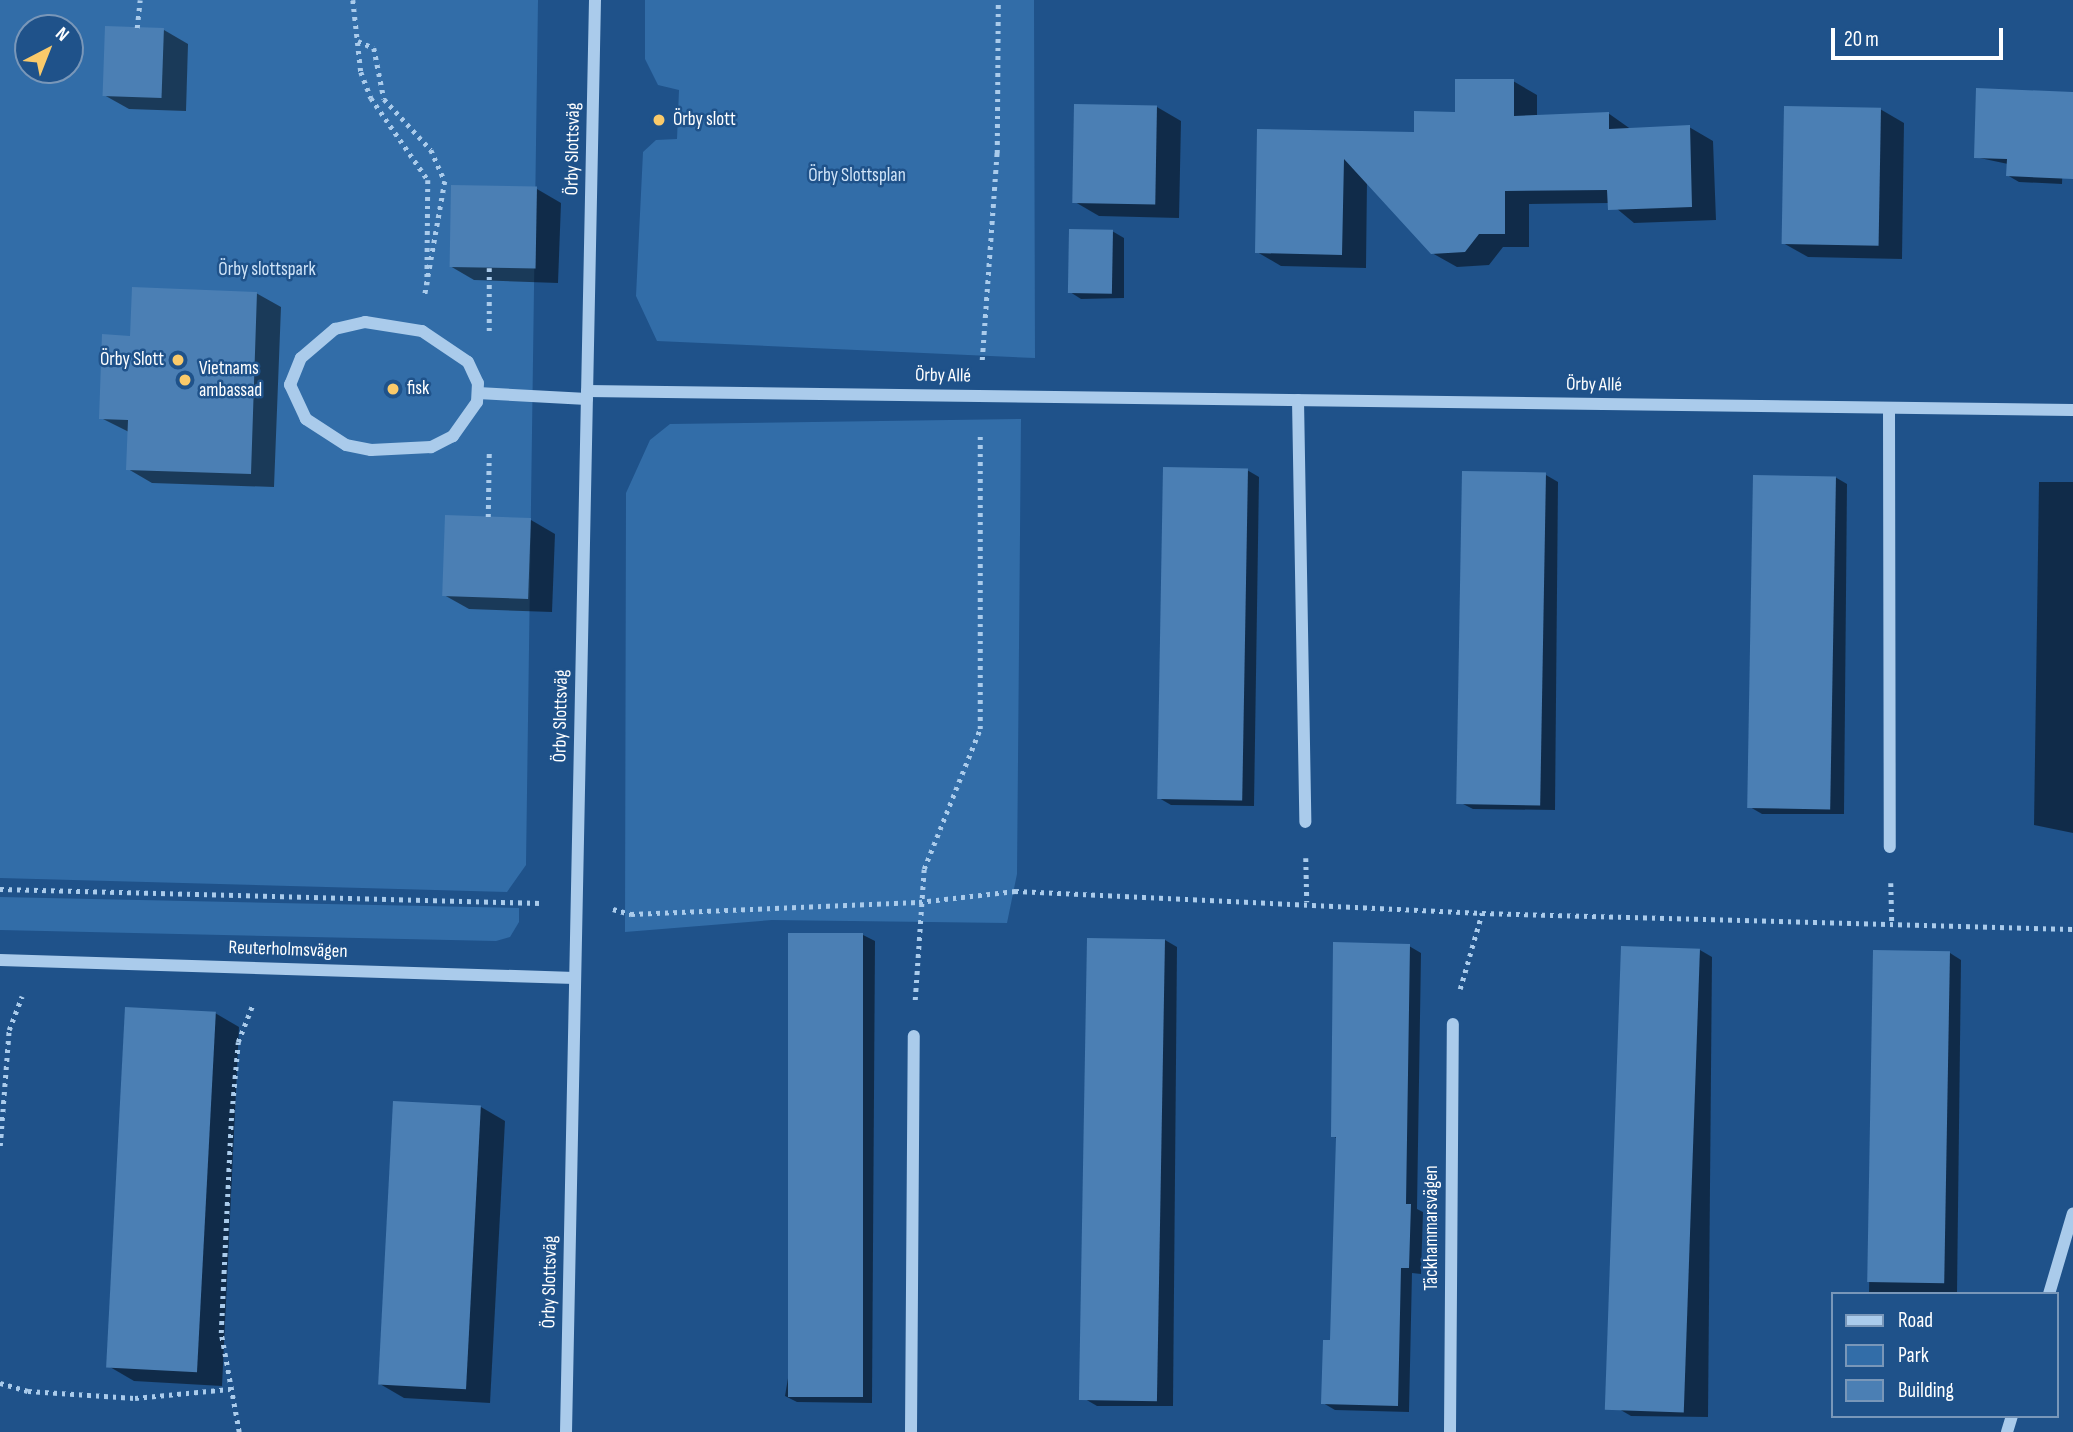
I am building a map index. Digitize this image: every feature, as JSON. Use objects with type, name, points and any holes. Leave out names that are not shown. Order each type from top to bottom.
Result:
[{"type":"street","name":"Örby Slottsväg","points":[[566,1432],[595,0]]},
{"type":"street","points":[[393,323],[422,331],[468,362],[478,393],[470,418],[453,436],[402,451],[346,445],[326,435],[306,419],[290,385],[301,358],[335,330],[393,323]]},
{"type":"street","name":"Örby Allé","points":[[478,393],[979,396],[2073,410]]},
{"type":"street","points":[[1298,400],[1305,822]]},
{"type":"street","points":[[1889,408],[1891,848]]},
{"type":"street","name":"Reuterholmsvägen","points":[[0,960],[575,978]]},
{"type":"street","name":"Täckhammarsvägen","points":[[1450,1432],[1453,1024]]},
{"type":"street","points":[[911,1432],[914,1036]]},
{"type":"street","points":[[2050,1292],[2073,1213]]},
{"type":"path","points":[[136,28],[140,0]]},
{"type":"path","points":[[353,0],[358,41],[371,98],[428,180],[427,288],[445,181],[431,150],[384,99],[374,48],[358,41]]},
{"type":"path","points":[[914,1036],[919,902],[924,869],[980,729],[979,396],[998,153],[998,0]]},
{"type":"path","points":[[1305,822],[1307,902]]},
{"type":"path","points":[[0,889],[577,901],[631,914],[919,902],[1015,891],[1307,902],[1482,913],[2073,929]]},
{"type":"path","points":[[1453,1024],[1482,913]]},
{"type":"path","points":[[0,1146],[9,1030],[34,961]]},
{"type":"path","points":[[239,1432],[222,1333],[230,1121],[239,1042],[266,968]]},
{"type":"path","points":[[0,1383],[28,1391],[135,1398],[230,1389]]},
{"type":"green space","name":"Örby slottspark","points":[[0,0],[538,0],[526,865],[507,892],[0,878]]},
{"type":"green space","name":"Örby Slottsplan","points":[[645,0],[1034,0],[1035,358],[657,341],[636,296],[643,152],[656,140],[677,139],[679,90],[658,85],[645,59]]},
{"type":"green space","points":[[1021,419],[1017,874],[1007,923],[772,920],[625,932],[626,493],[650,440],[670,424]]},
{"type":"green space","points":[[0,897],[519,908],[519,922],[510,937],[496,941],[0,930]]},
{"type":"building","points":[[105,26],[164,28],[162,98],[103,96]]},
{"type":"building","points":[[1455,79],[1514,79],[1514,116],[1609,112],[1609,129],[1690,125],[1692,207],[1608,210],[1607,190],[1505,191],[1505,234],[1479,234],[1465,252],[1431,254],[1344,159],[1342,255],[1255,253],[1257,129],[1414,132],[1414,111],[1455,112]]},
{"type":"building","points":[[1976,88],[2073,92],[2073,179],[2006,176],[2007,159],[1974,158]]},
{"type":"building","points":[[1074,104],[1157,105],[1155,204],[1072,203]]},
{"type":"building","points":[[1784,106],[1881,108],[1879,246],[1782,244]]},
{"type":"building","points":[[451,185],[537,187],[536,268],[450,267]]},
{"type":"building","points":[[1069,229],[1113,230],[1112,294],[1068,293]]},
{"type":"building","name":"Örby Slott","points":[[132,287],[257,292],[251,474],[126,470],[128,420],[99,419],[102,334],[130,336]]},
{"type":"building","points":[[1163,467],[1248,468],[1242,800],[1157,799]]},
{"type":"building","points":[[1462,471],[1546,472],[1540,805],[1456,804]]},
{"type":"building","points":[[1753,475],[1836,476],[1830,809],[1747,808]]},
{"type":"building","points":[[445,515],[531,518],[528,599],[442,596]]},
{"type":"building","points":[[788,933],[863,933],[863,1397],[788,1397]]},
{"type":"building","points":[[1087,938],[1165,939],[1157,1401],[1079,1400]]},
{"type":"building","points":[[1333,942],[1410,944],[1406,1204],[1411,1204],[1409,1268],[1401,1268],[1398,1406],[1321,1404],[1323,1340],[1330,1340],[1336,1137],[1331,1137]]},
{"type":"building","points":[[1621,946],[1700,949],[1684,1412],[1605,1410]]},
{"type":"building","points":[[1873,950],[1950,951],[1944,1283],[1867,1282]]},
{"type":"building","points":[[125,1007],[216,1012],[197,1372],[106,1368]]},
{"type":"building","points":[[393,1101],[481,1106],[466,1389],[378,1385]]},
{"type":"place","name":"Örby slott","points":[[659,120]]},
{"type":"place","name":"Örby Slott","points":[[178,360]]},
{"type":"place","name":"Vietnams ambassad","points":[[185,380]]},
{"type":"place","name":"fisk","points":[[393,389]]}]
